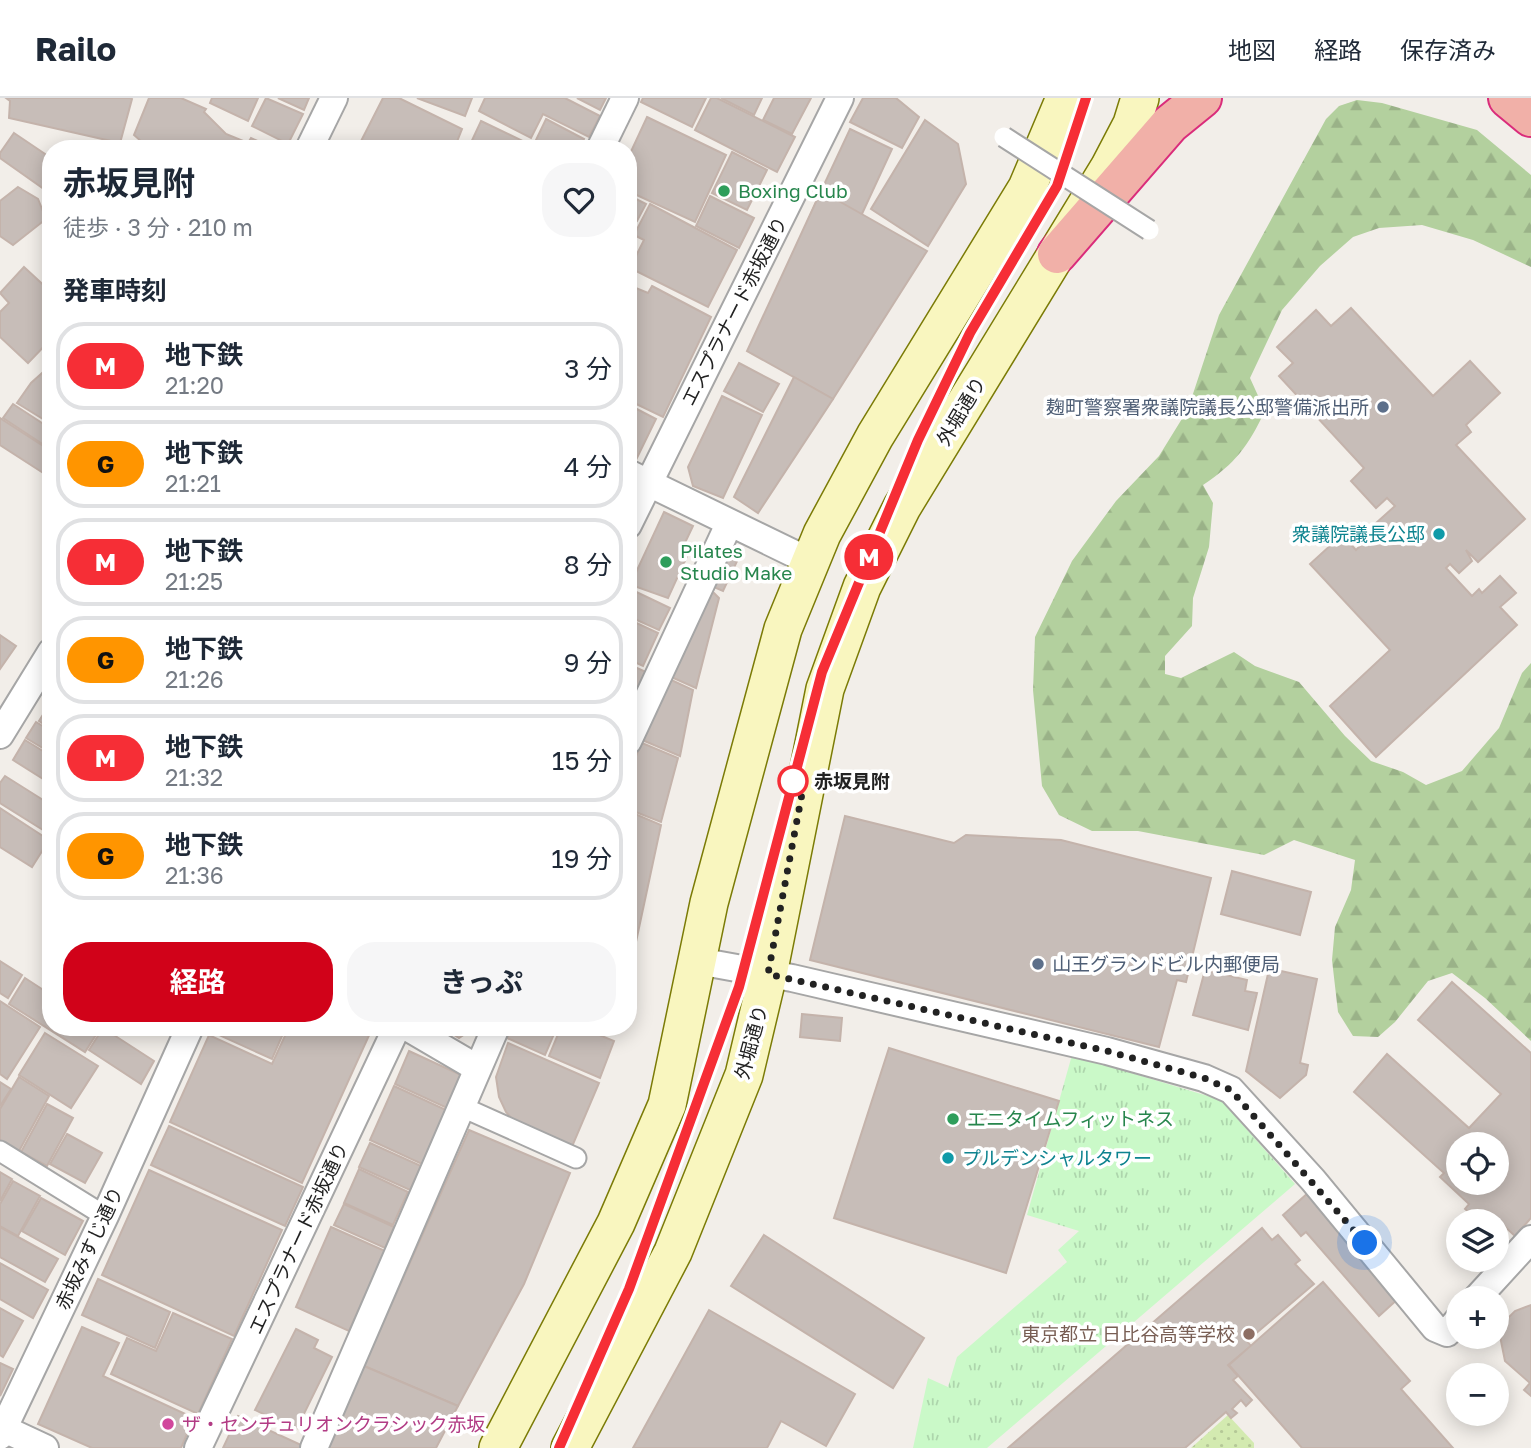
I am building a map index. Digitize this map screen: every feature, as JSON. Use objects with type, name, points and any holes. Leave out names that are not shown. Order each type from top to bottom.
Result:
[{"type":"highway","points":[[1057,254],[1170,124],[1202,98]]},
{"type":"highway","points":[[1508,98],[1531,117]]},
{"type":"main road","points":[[498,1448],[616,1223],[667,1105],[709,904],[783,629],[822,534],[875,436],[1027,188],[1065,98]]},
{"type":"main road","name":"外堀通り","points":[[570,1448],[673,1252],[744,1075],[768,974],[825,688],[846,624],[873,562],[902,507],[1109,168],[1132,124],[1140,98]]},
{"type":"street","points":[[313,140],[334,98]]},
{"type":"street","points":[[604,140],[625,98]]},
{"type":"street","name":"エスプラナード赤坂通り","points":[[638,478],[840,98]]},
{"type":"street","points":[[1004,137],[1149,230]]},
{"type":"street","points":[[638,478],[811,562]]},
{"type":"street","points":[[637,722],[729,524]]},
{"type":"street","points":[[0,735],[42,667]]},
{"type":"street","points":[[698,961],[768,974],[1107,1051],[1204,1078],[1231,1090],[1313,1180],[1435,1328],[1446,1333]]},
{"type":"street","name":"赤坂みすじ通り","points":[[1,1431],[105,1216],[186,1036]]},
{"type":"street","name":"エスプラナード赤坂通り","points":[[198,1448],[393,1036]]},
{"type":"street","points":[[422,1036],[477,1068]]},
{"type":"street","points":[[314,1448],[492,1036]]},
{"type":"street","points":[[460,1106],[576,1158]]},
{"type":"street","points":[[0,1150],[105,1216]]},
{"type":"street","points":[[1489,1286],[1531,1239]]},
{"type":"street","points":[[1,1431],[45,1448]]},
{"type":"green space","points":[[1357,100],[1382,103],[1477,130],[1531,175],[1531,267],[1473,240],[1422,225],[1379,228],[1353,237],[1320,266],[1282,310],[1250,378],[1265,411],[1259,423],[1233,461],[1203,485],[1213,503],[1209,547],[1193,598],[1192,626],[1165,656],[1165,674],[1181,678],[1234,652],[1255,666],[1299,682],[1345,736],[1371,761],[1403,772],[1426,785],[1462,771],[1499,728],[1522,673],[1531,663],[1531,1041],[1485,998],[1452,973],[1428,981],[1395,1022],[1378,1037],[1353,1036],[1338,1012],[1332,960],[1335,927],[1351,890],[1355,860],[1294,840],[1264,855],[1138,831],[1092,831],[1059,815],[1042,786],[1033,690],[1035,637],[1072,561],[1116,501],[1159,456],[1188,409],[1219,315],[1326,119],[1339,106]]},
{"type":"green space","points":[[1072,1055],[1221,1100],[1295,1184],[987,1448],[913,1448],[928,1378],[948,1387],[957,1357],[1067,1262],[1058,1250],[1079,1231],[1027,1215]]},
{"type":"green space","points":[[1228,1415],[1254,1443],[1254,1448],[1191,1448]]},
{"type":"building","points":[[6,98],[132,99],[121,140],[107,140],[9,118],[10,101]]},
{"type":"building","points":[[149,98],[181,98],[206,109],[204,112],[226,134],[241,140],[140,140],[134,135]]},
{"type":"building","points":[[212,98],[258,98],[248,121],[210,103]]},
{"type":"building","points":[[266,98],[303,114],[290,140],[280,140],[252,126]]},
{"type":"building","points":[[278,98],[309,98],[304,110]]},
{"type":"building","points":[[383,98],[399,98],[462,129],[458,140],[362,140]]},
{"type":"building","points":[[417,98],[472,98],[465,116]]},
{"type":"building","points":[[485,98],[565,98],[600,116],[589,137],[543,114],[531,138],[479,111]]},
{"type":"building","points":[[577,98],[606,98],[600,110]]},
{"type":"building","points":[[643,98],[706,98],[692,127],[641,102]]},
{"type":"building","points":[[711,98],[717,98],[795,137],[777,172],[695,130]]},
{"type":"building","points":[[721,98],[762,98],[754,115]]},
{"type":"building","points":[[774,98],[811,98],[792,134],[763,120]]},
{"type":"building","points":[[863,98],[896,98],[919,117],[902,148],[850,122]]},
{"type":"building","points":[[647,117],[726,155],[695,222],[637,195],[636,140]]},
{"type":"building","points":[[546,119],[584,139],[584,140],[536,140]]},
{"type":"building","points":[[925,120],[958,144],[966,184],[928,246],[871,209]]},
{"type":"building","points":[[481,121],[521,140],[472,140]]},
{"type":"building","points":[[850,129],[892,149],[861,216],[821,191]]},
{"type":"building","points":[[14,133],[42,152],[42,188],[0,158],[0,153]]},
{"type":"building","points":[[732,152],[767,170],[747,210],[712,193]]},
{"type":"building","points":[[18,187],[38,199],[42,209],[42,222],[13,245],[0,236],[0,201]]},
{"type":"building","points":[[821,191],[861,216],[827,278],[793,255]]},
{"type":"building","points":[[821,191],[927,251],[833,399],[747,351]]},
{"type":"building","points":[[710,196],[754,218],[739,248],[696,226]]},
{"type":"building","points":[[637,200],[646,204],[637,221]]},
{"type":"building","points":[[650,204],[737,250],[708,307],[637,272],[637,254],[644,240],[637,236],[637,229]]},
{"type":"building","points":[[24,267],[42,284],[42,348],[28,363],[0,337],[0,312],[9,303],[0,293]]},
{"type":"building","points":[[652,286],[711,317],[663,417],[637,404],[637,288],[648,293]]},
{"type":"building","name":"衆議院議長公邸","points":[[1351,308],[1433,396],[1470,361],[1500,393],[1466,425],[1471,432],[1456,445],[1525,519],[1478,562],[1466,550],[1472,561],[1459,573],[1450,564],[1446,568],[1472,596],[1479,589],[1482,593],[1500,576],[1516,593],[1500,607],[1517,625],[1376,757],[1330,706],[1390,650],[1310,564],[1342,535],[1356,550],[1370,536],[1366,532],[1395,506],[1387,498],[1376,508],[1351,481],[1364,468],[1279,376],[1293,363],[1277,347],[1316,310],[1331,326]]},
{"type":"building","points":[[739,363],[779,384],[763,412],[724,391]]},
{"type":"building","points":[[42,373],[42,418],[17,403]]},
{"type":"building","points":[[794,377],[833,399],[758,513],[734,497]]},
{"type":"building","points":[[722,396],[762,415],[723,498],[693,486],[688,467]]},
{"type":"building","points":[[13,404],[42,423],[42,444],[3,418]]},
{"type":"building","points":[[637,409],[656,419],[637,458]]},
{"type":"building","points":[[0,418],[42,445],[42,472],[0,445]]},
{"type":"building","points":[[664,512],[693,526],[682,549],[689,552],[668,598],[637,587],[637,570]]},
{"type":"building","points":[[725,550],[739,557],[723,591],[709,585]]},
{"type":"building","points":[[637,592],[670,608],[659,630],[637,620]]},
{"type":"building","points":[[714,593],[719,598],[696,688],[669,676],[708,594]]},
{"type":"building","points":[[637,623],[658,633],[643,666],[637,663]]},
{"type":"building","points":[[0,635],[16,646],[0,669]]},
{"type":"building","points":[[637,668],[646,672],[637,694]]},
{"type":"building","points":[[667,678],[693,690],[680,756],[642,740]]},
{"type":"building","points":[[36,722],[42,726],[42,748],[26,738]]},
{"type":"building","points":[[25,740],[42,750],[42,778],[13,760]]},
{"type":"building","points":[[642,743],[678,758],[661,822],[637,813],[637,754]]},
{"type":"building","points":[[5,776],[42,799],[42,829],[0,803],[0,783]]},
{"type":"building","points":[[0,808],[42,835],[42,851],[32,867],[0,847]]},
{"type":"building","points":[[637,815],[661,825],[637,937]]},
{"type":"building","points":[[845,816],[954,843],[966,835],[1061,840],[1211,878],[1186,982],[1177,980],[1159,1047],[810,960]]},
{"type":"building","points":[[1232,871],[1311,892],[1300,935],[1221,914]]},
{"type":"building","points":[[0,961],[22,975],[8,998],[0,993]]},
{"type":"building","points":[[1272,969],[1317,979],[1300,1063],[1308,1065],[1306,1075],[1280,1098],[1246,1071],[1268,974]]},
{"type":"building","points":[[1205,970],[1247,980],[1245,991],[1257,993],[1248,1030],[1193,1015]]},
{"type":"building","points":[[25,978],[42,989],[42,1025],[9,1004]]},
{"type":"building","points":[[1452,982],[1531,1053],[1531,1218],[1515,1236],[1509,1230],[1509,1209],[1465,1209],[1469,1204],[1459,1195],[1509,1195],[1509,1132],[1446,1132],[1446,1183],[1440,1177],[1444,1173],[1354,1092],[1387,1054],[1469,1128],[1501,1094],[1418,1020]]},
{"type":"building","points":[[0,1001],[40,1027],[7,1079],[0,1074]]},
{"type":"building","points":[[802,1014],[842,1018],[840,1041],[800,1037]]},
{"type":"building","points":[[43,1036],[50,1036],[98,1066],[71,1108],[19,1075]]},
{"type":"building","points":[[60,1036],[95,1036],[85,1052]]},
{"type":"building","points":[[98,1036],[115,1036],[154,1061],[141,1084],[89,1050]]},
{"type":"building","points":[[209,1036],[272,1064],[285,1036],[369,1036],[302,1183],[170,1122]]},
{"type":"building","points":[[221,1036],[282,1036],[272,1059]]},
{"type":"building","points":[[508,1036],[553,1036],[545,1055],[507,1038]]},
{"type":"building","points":[[557,1036],[602,1036],[614,1041],[600,1078],[549,1056]]},
{"type":"building","points":[[508,1043],[599,1083],[571,1149],[514,1121],[506,1112],[499,1097],[496,1077]]},
{"type":"building","name":"プルデンシャルタワー","points":[[889,1048],[1059,1101],[1006,1273],[834,1218]]},
{"type":"building","points":[[409,1051],[461,1075],[447,1108],[395,1084]]},
{"type":"building","points":[[19,1077],[49,1096],[19,1151],[0,1140],[0,1109]]},
{"type":"building","points":[[0,1082],[11,1089],[0,1106]]},
{"type":"building","points":[[394,1086],[446,1110],[422,1164],[370,1140]]},
{"type":"building","points":[[47,1104],[73,1118],[47,1166],[21,1152]]},
{"type":"building","points":[[169,1126],[303,1187],[285,1226],[151,1165]]},
{"type":"building","points":[[469,1130],[570,1173],[524,1284],[458,1406],[364,1366]]},
{"type":"building","points":[[67,1134],[102,1153],[85,1183],[50,1164]]},
{"type":"building","points":[[370,1143],[421,1166],[410,1190],[359,1167]]},
{"type":"building","points":[[359,1169],[408,1192],[393,1225],[344,1203]]},
{"type":"building","points":[[149,1170],[282,1230],[234,1336],[102,1275]]},
{"type":"building","points":[[0,1172],[12,1179],[0,1201]]},
{"type":"building","points":[[13,1181],[40,1196],[18,1236],[0,1226],[0,1204]]},
{"type":"building","points":[[1308,1193],[1399,1298],[1379,1316],[1306,1232],[1301,1236],[1283,1215]]},
{"type":"building","points":[[41,1198],[83,1221],[65,1255],[22,1231]]},
{"type":"building","points":[[344,1204],[394,1227],[385,1248],[334,1225]]},
{"type":"building","points":[[0,1227],[58,1259],[45,1282],[0,1257]]},
{"type":"building","points":[[331,1227],[385,1251],[349,1331],[296,1307]]},
{"type":"building","points":[[1262,1228],[1272,1240],[1278,1235],[1300,1260],[1295,1264],[1314,1284],[1247,1341],[1251,1346],[1228,1365],[1238,1376],[1233,1380],[1252,1400],[1246,1406],[1241,1400],[1232,1409],[1237,1413],[1231,1418],[1226,1412],[1185,1448],[1008,1448]]},
{"type":"building","points":[[764,1235],[924,1338],[893,1388],[731,1286]]},
{"type":"building","points":[[0,1263],[48,1290],[33,1318],[0,1299]]},
{"type":"building","points":[[98,1279],[170,1312],[155,1348],[82,1315]]},
{"type":"building","points":[[1323,1282],[1410,1381],[1401,1389],[1453,1448],[1302,1448],[1229,1365]]},
{"type":"building","points":[[1531,1305],[1531,1396],[1524,1390],[1530,1383],[1505,1361],[1503,1349],[1509,1349],[1509,1317],[1515,1311]]},
{"type":"building","points":[[0,1308],[23,1321],[3,1357],[0,1355]]},
{"type":"building","points":[[709,1310],[855,1394],[826,1446],[781,1421],[767,1448],[633,1448]]},
{"type":"building","points":[[173,1313],[232,1339],[198,1414],[111,1374],[127,1338],[156,1351]]},
{"type":"building","points":[[82,1327],[119,1343],[103,1376],[194,1418],[181,1448],[92,1448],[38,1424]]},
{"type":"building","points":[[296,1329],[318,1340],[314,1348],[332,1357],[296,1430],[255,1410]]},
{"type":"building","points":[[0,1363],[13,1369],[0,1396]]},
{"type":"building","points":[[364,1366],[458,1406],[436,1448],[327,1448]]},
{"type":"building","points":[[238,1416],[301,1445],[299,1448],[223,1448]]},
{"type":"metro line","name":"M","points":[[559,1448],[629,1289],[739,987],[822,672],[918,440],[980,311],[1057,186],[1086,98]]},
{"type":"place","name":"Boxing Club","points":[[724,191]]},
{"type":"place","name":"麹町警察署衆議院議長公邸警備派出所","points":[[1383,407]]},
{"type":"place","name":"衆議院議長公邸","points":[[1439,534]]},
{"type":"place","name":"Pilates Studio Make","points":[[666,562]]},
{"type":"place","name":"赤坂見附","points":[[793,781]]},
{"type":"place","name":"山王グランドビル内郵便局","points":[[1038,964]]},
{"type":"place","name":"エニタイムフィットネス","points":[[953,1119]]},
{"type":"place","name":"プルデンシャルタワー","points":[[948,1158]]},
{"type":"place","name":"東京都立 日比谷高等学校","points":[[1249,1334]]},
{"type":"place","name":"ザ・センチュリオンクラシック赤坂","points":[[168,1424]]},
{"type":"route","points":[[793,781],[804,783],[768,974],[1107,1051],[1204,1078],[1231,1090],[1313,1180],[1365,1243]]}]
